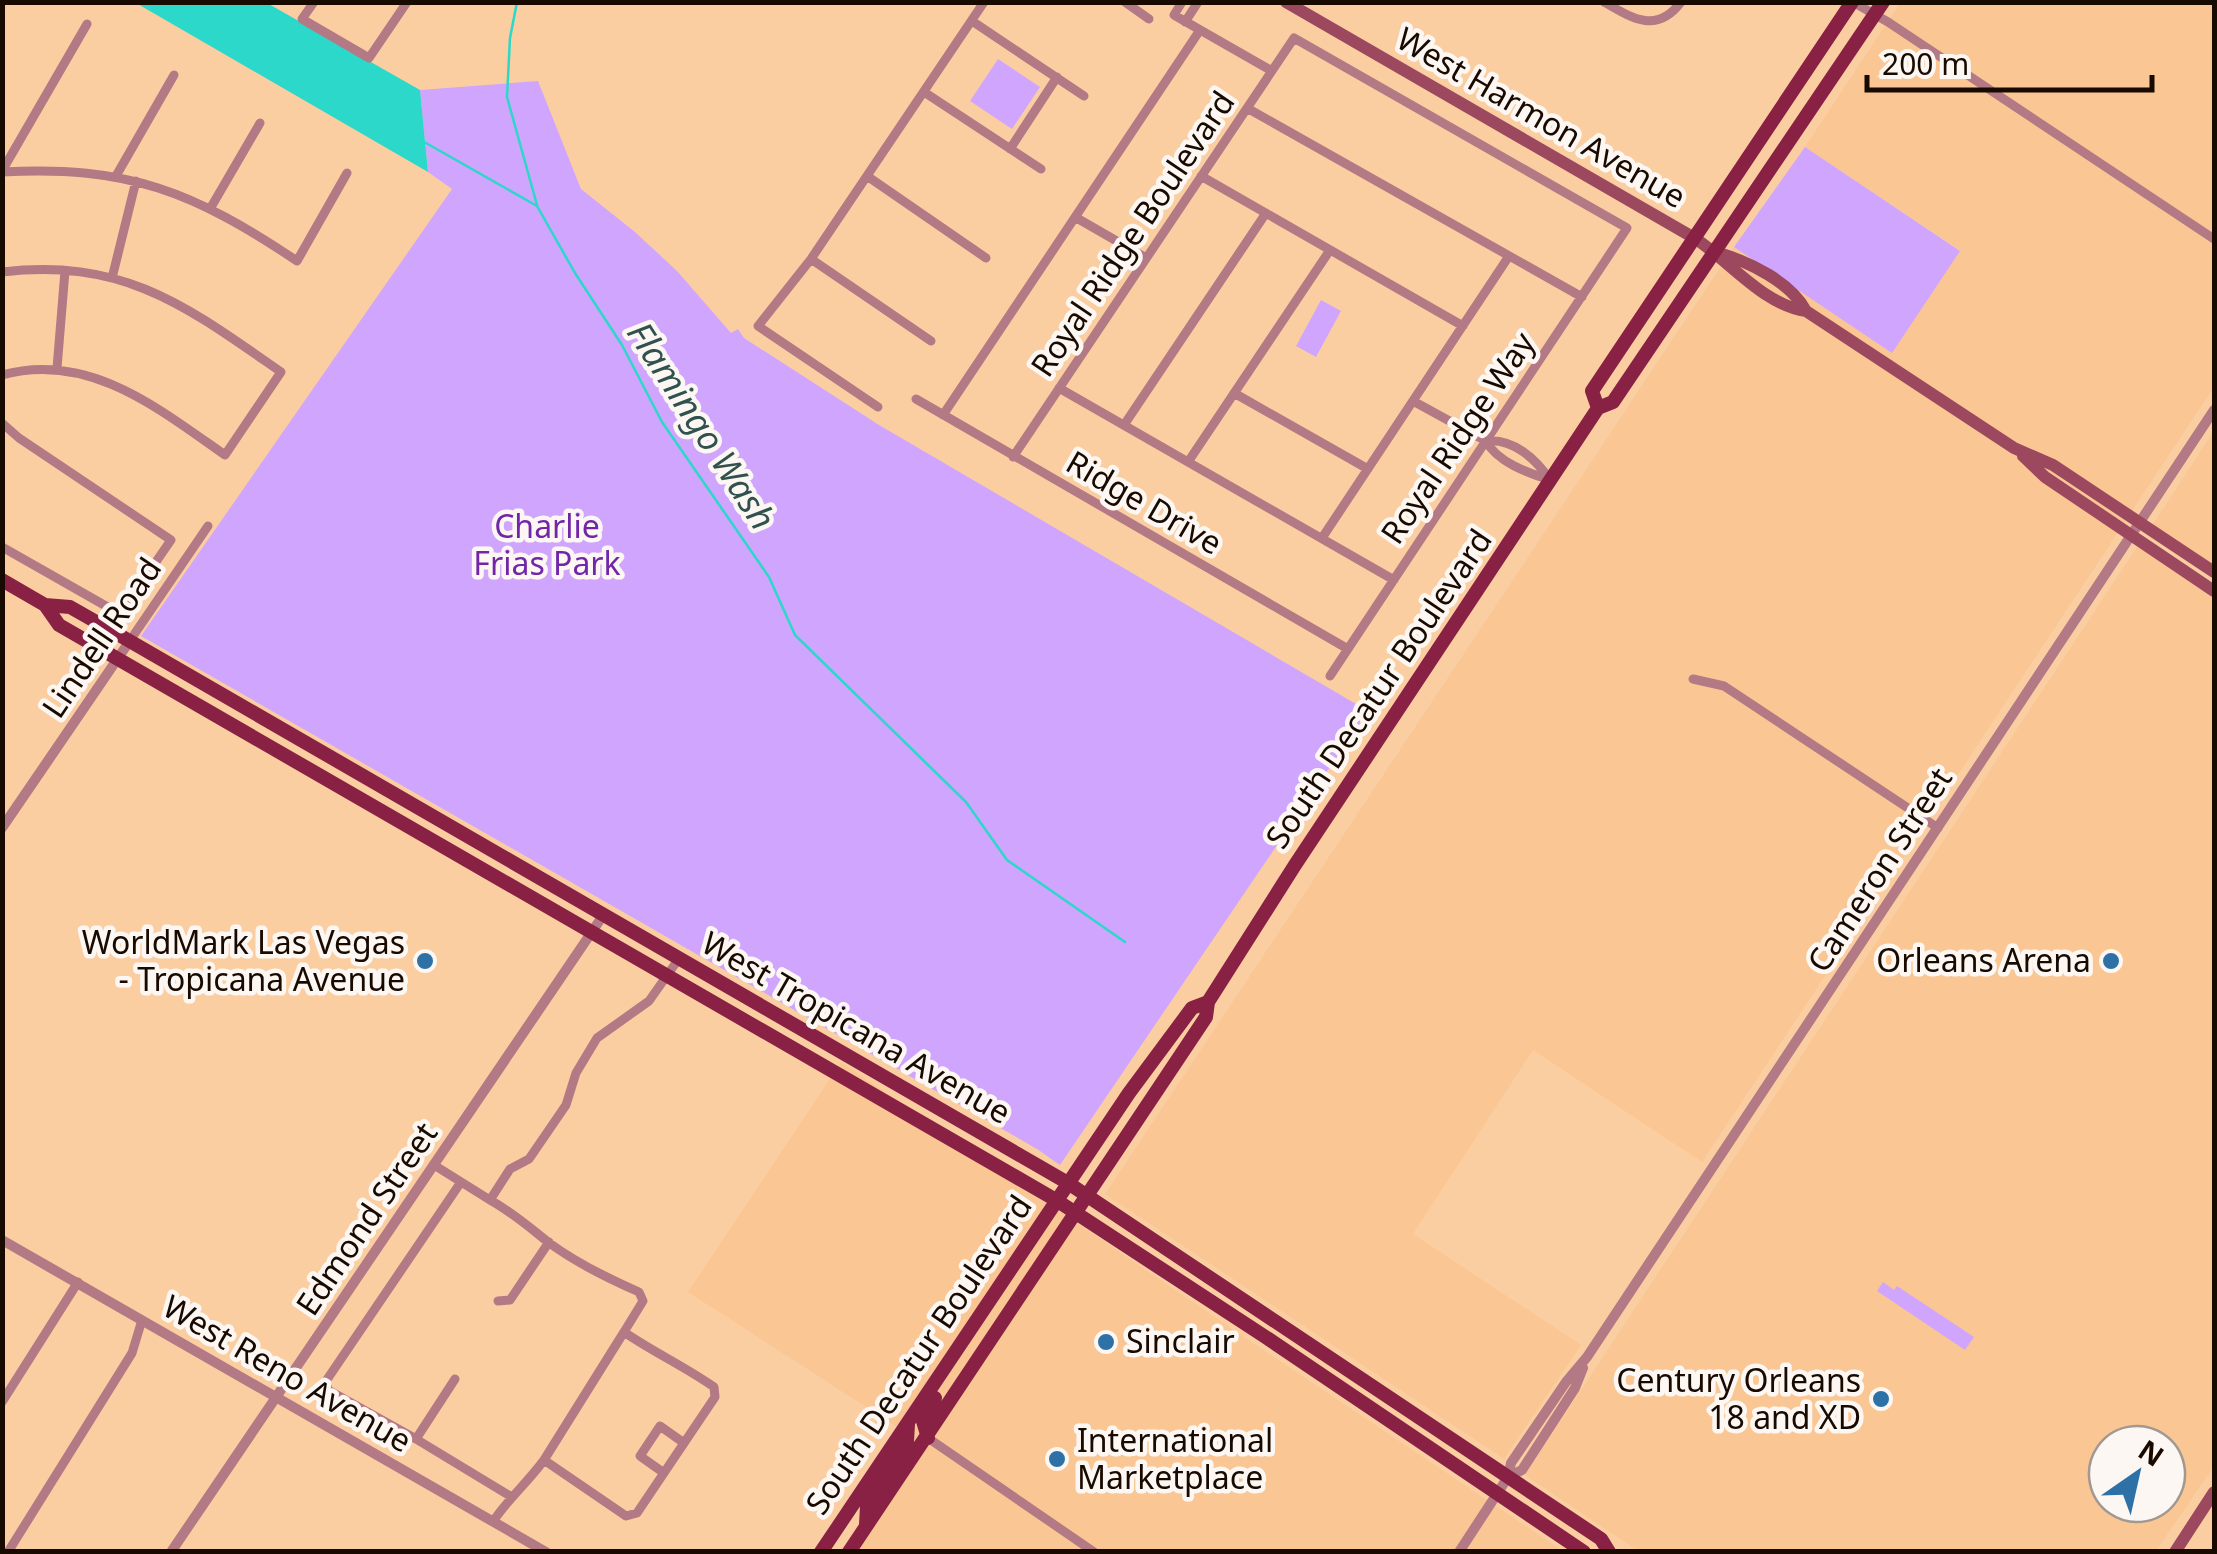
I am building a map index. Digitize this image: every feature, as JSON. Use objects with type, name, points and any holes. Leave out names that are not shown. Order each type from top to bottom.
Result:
[{"type":"main road","name":"West Harmon Avenue","points":[[1286,2],[1696,239],[1734,271],[1792,309],[1806,311],[2014,448],[2045,477],[2214,591]]},
{"type":"main road","name":"South Decatur Boulevard","points":[[1598,408],[1592,391],[1852,2]]},
{"type":"main road","name":"South Decatur Boulevard","points":[[850,1552],[1206,1018],[1208,1002],[1302,853],[1598,408],[1613,402],[1879,9]]},
{"type":"main road","name":"West Harmon Avenue","points":[[2014,448],[2054,464],[2214,572]]},
{"type":"main road","name":"West Tropicana Avenue","points":[[2,580],[45,605],[59,624],[118,659],[1056,1200],[1584,1552]]},
{"type":"main road","name":"West Tropicana Avenue","points":[[45,605],[70,607],[1068,1183],[1601,1539],[1609,1552]]},
{"type":"main road","points":[[284,755],[295,736]]},
{"type":"main road","points":[[299,764],[310,745]]},
{"type":"main road","points":[[460,856],[470,837]]},
{"type":"main road","name":"South Decatur Boulevard","points":[[821,1552],[1056,1200],[1192,1008],[1208,1002]]},
{"type":"main road","points":[[787,1044],[798,1025]]},
{"type":"main road","points":[[1193,1289],[1219,1296],[1276,1332],[1291,1331]]},
{"type":"main road","points":[[928,1438],[923,1421],[948,1375],[952,1358]]},
{"type":"main road","points":[[866,1527],[867,1505],[908,1441],[908,1423]]},
{"type":"main road","points":[[2176,1552],[2214,1492]]},
{"type":"street","points":[[314,2],[302,19],[369,58],[408,2]]},
{"type":"street","points":[[878,407],[758,326],[812,258],[984,2]]},
{"type":"street","points":[[1125,2],[1149,18]]},
{"type":"street","points":[[1182,2],[1174,16],[1272,71]]},
{"type":"street","points":[[1185,22],[1198,2]]},
{"type":"street","points":[[1604,2],[1633,19],[1652,23],[1663,19],[1681,2]]},
{"type":"street","points":[[1852,2],[1879,9],[2214,239]]},
{"type":"street","points":[[972,20],[1084,96]]},
{"type":"street","points":[[2,172],[88,24]]},
{"type":"street","points":[[943,415],[1200,30]]},
{"type":"street","name":"Royal Ridge Boulevard","points":[[1013,457],[1294,38],[1627,228]]},
{"type":"street","points":[[116,176],[174,75]]},
{"type":"street","points":[[1010,149],[1057,78]]},
{"type":"street","points":[[924,92],[1041,169]]},
{"type":"street","points":[[1248,108],[1582,297]]},
{"type":"street","points":[[210,209],[260,123]]},
{"type":"street","points":[[2,172],[58,169],[116,176],[176,192],[258,235],[297,262],[347,174]]},
{"type":"street","points":[[867,176],[986,258]]},
{"type":"street","points":[[1201,176],[1463,326]]},
{"type":"street","points":[[112,278],[136,181]]},
{"type":"street","points":[[1124,426],[1266,213]]},
{"type":"street","points":[[1075,217],[1146,258]]},
{"type":"street","name":"Royal Ridge Way","points":[[1330,676],[1627,228]]},
{"type":"street","points":[[1188,462],[1330,250]]},
{"type":"street","points":[[1322,538],[1509,256]]},
{"type":"street","points":[[812,258],[931,341]]},
{"type":"street","points":[[57,368],[64,271]]},
{"type":"street","points":[[2,272],[64,271],[112,278],[166,296],[280,372],[226,456],[150,403],[104,379],[57,368],[22,369],[2,375]]},
{"type":"street","points":[[1059,388],[1394,580]]},
{"type":"street","points":[[1234,393],[1368,469]]},
{"type":"street","name":"Ridge Drive","points":[[916,399],[1348,649]]},
{"type":"street","points":[[1413,401],[1486,440],[1499,439],[1537,460],[1550,480]]},
{"type":"street","name":"Cameron Street","points":[[1459,1552],[1508,1477],[1516,1456],[1566,1382],[1588,1357],[2214,410]]},
{"type":"street","points":[[2,423],[171,540],[120,614],[2,547]]},
{"type":"street","name":"Lindell Road","points":[[2,828],[208,526]]},
{"type":"street","points":[[1693,678],[1724,686],[1938,828]]},
{"type":"street","name":"Edmond Street","points":[[171,1552],[604,914]]},
{"type":"street","points":[[490,1200],[510,1170],[529,1159],[566,1105],[576,1072],[598,1038],[649,1001],[680,958]]},
{"type":"street","points":[[434,1165],[517,1215],[599,1275],[638,1292],[643,1301],[544,1460],[521,1490],[510,1496],[494,1520]]},
{"type":"street","points":[[461,1182],[326,1381],[328,1390],[510,1496]]},
{"type":"street","name":"West Reno Avenue","points":[[2,1240],[546,1552]]},
{"type":"street","points":[[498,1300],[510,1300],[549,1242]]},
{"type":"street","points":[[2,1402],[78,1282]]},
{"type":"street","points":[[5,1551],[132,1353],[142,1320]]},
{"type":"street","points":[[544,1460],[626,1516],[636,1513],[715,1398],[714,1387],[624,1332]]},
{"type":"street","points":[[416,1440],[455,1379]]},
{"type":"street","points":[[664,1473],[640,1456],[660,1426],[684,1443]]},
{"type":"street","points":[[928,1438],[1094,1552]]},
{"type":"shaded area","points":[[1900,3],[2214,3],[2214,387],[1702,1162],[1533,1050],[1413,1234],[1581,1345],[1504,1459],[1105,1194],[1734,247],[1892,352],[1960,250],[1805,147]]},
{"type":"shaded area","points":[[2214,431],[2214,568],[2151,527]]},
{"type":"shaded area","points":[[2139,544],[2214,595],[2214,1466],[2187,1506],[2187,1424],[2087,1424],[2087,1524],[2174,1524],[2156,1551],[1638,1551],[1525,1475]]},
{"type":"shaded area","points":[[841,1062],[1563,1551],[842,1549],[914,1438],[688,1292]]},
{"type":"green space","points":[[998,59],[1040,87],[1012,129],[970,101]]},
{"type":"green space","name":"Charlie Frias Park","points":[[538,81],[581,189],[677,271],[731,333],[738,329],[744,338],[879,425],[1368,711],[1060,1165],[141,636],[452,189],[428,172],[420,90]]},
{"type":"green space","points":[[1805,147],[1960,251],[1892,353],[1734,247]]},
{"type":"green space","points":[[1321,300],[1341,311],[1316,357],[1296,346]]},
{"type":"green space","points":[[1883,1282],[1894,1290],[1897,1286],[1974,1337],[1965,1350],[1877,1291]]},
{"type":"water","points":[[136,3],[267,3],[420,90],[428,172]]},
{"type":"waterway","points":[[517,2],[510,38],[507,97],[537,205]]},
{"type":"waterway","name":"Flamingo Wash","points":[[426,143],[537,206],[622,345],[662,422],[769,577],[795,635],[966,802],[1007,860],[1125,942]]},
{"type":"place","name":"WorldMark Las Vegas - Tropicana Avenue","points":[[425,961]]},
{"type":"place","name":"Orleans Arena","points":[[2111,961]]},
{"type":"place","name":"Sinclair","points":[[1106,1342]]},
{"type":"place","name":"Century Orleans 18 and XD","points":[[1881,1399]]},
{"type":"place","name":"International Marketplace","points":[[1057,1459]]}]
